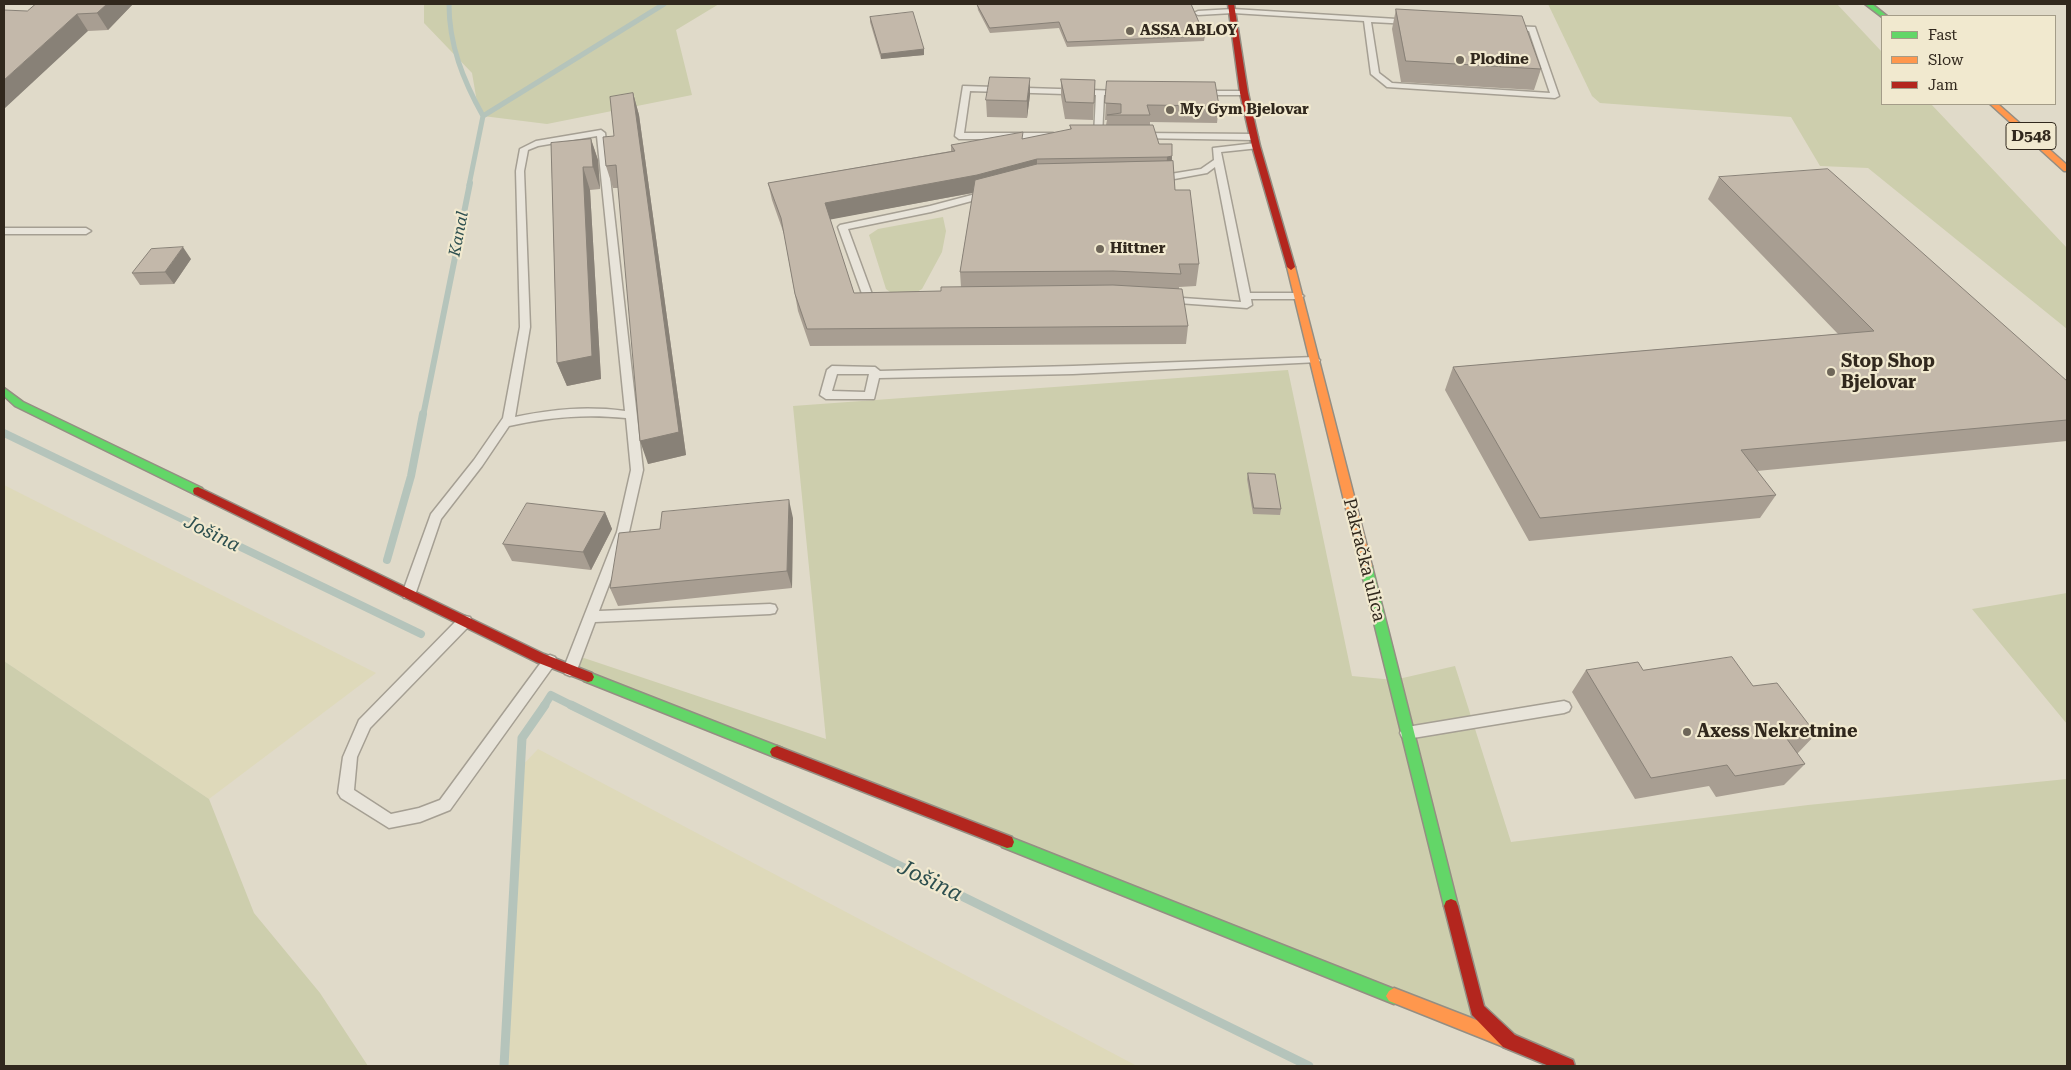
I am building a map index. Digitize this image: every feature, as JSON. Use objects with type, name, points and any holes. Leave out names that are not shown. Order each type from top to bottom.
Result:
[{"type":"street","points":[[1868,4],[1883,15]]},
{"type":"street","name":"Pakračka ulica","points":[[1232,7],[1244,93],[1255,141],[1299,296],[1477,1010],[1509,1041],[1567,1066]]},
{"type":"street","name":"D548","points":[[1995,105],[2067,169]]},
{"type":"street","points":[[4,391],[19,404],[550,662],[1509,1041]]},
{"type":"lane","points":[[1198,12],[1232,7],[1416,22]]},
{"type":"lane","points":[[1367,19],[1375,74],[1390,86],[1555,96],[1532,29],[1503,27]]},
{"type":"lane","points":[[1058,136],[959,136],[966,88],[1129,93]]},
{"type":"lane","points":[[1098,136],[1100,93]]},
{"type":"lane","points":[[1197,93],[1244,93]]},
{"type":"lane","points":[[409,594],[435,517],[478,463],[509,418],[525,327],[520,171],[524,149],[536,144],[601,133],[637,470],[624,532],[570,670]]},
{"type":"lane","points":[[1088,136],[1108,136]]},
{"type":"lane","points":[[1127,136],[1255,141]]},
{"type":"lane","points":[[1158,300],[1247,305],[1216,150],[1255,141]]},
{"type":"lane","points":[[1147,179],[1166,179],[1204,171],[1218,161]]},
{"type":"lane","points":[[888,300],[869,300],[843,227],[998,191]]},
{"type":"lane","points":[[4,231],[86,231]]},
{"type":"lane","points":[[1245,296],[1299,296]]},
{"type":"lane","points":[[874,375],[1073,370],[1315,360]]},
{"type":"lane","points":[[832,370],[875,371],[874,375],[870,396],[826,395],[832,370]]},
{"type":"lane","points":[[505,423],[544,415],[593,411],[631,415]]},
{"type":"lane","points":[[590,617],[770,609]]},
{"type":"lane","points":[[465,621],[364,724],[350,757],[346,793],[389,821],[420,815],[445,805],[550,662]]},
{"type":"lane","points":[[1407,733],[1564,707]]},
{"type":"shaded area","points":[[4,485],[376,673],[209,799],[4,661]]},
{"type":"shaded area","points":[[538,749],[1137,1066],[506,1066],[520,768]]},
{"type":"green space","points":[[424,4],[719,4],[676,30],[692,95],[547,124],[483,116],[478,108],[472,73],[424,23]]},
{"type":"green space","points":[[1548,4],[1837,4],[1881,51],[1881,105],[1932,105],[2067,248],[2067,329],[1868,168],[1820,166],[1791,117],[1600,103],[1592,96]]},
{"type":"green space","points":[[943,217],[946,231],[942,252],[922,289],[908,297],[894,295],[886,289],[869,235],[878,229]]},
{"type":"green space","points":[[1288,370],[1352,676],[1394,680],[1455,666],[1511,842],[1808,805],[2067,779],[2067,1066],[1575,1066],[570,670],[575,655],[826,739],[793,406]]},
{"type":"green space","points":[[2067,593],[2067,724],[1972,609]]},
{"type":"green space","points":[[4,661],[209,799],[254,913],[320,993],[368,1066],[4,1066]]},
{"type":"building","points":[[36,4],[107,4],[97,13],[77,14],[4,80],[4,10],[27,11]]},
{"type":"building","name":"ASSA ABLOY","points":[[977,4],[1191,4],[1205,36],[1067,42],[1059,22],[990,28]]},
{"type":"building","points":[[1396,9],[1522,16],[1541,69],[1406,61]]},
{"type":"building","points":[[913,12],[924,49],[881,54],[870,17]]},
{"type":"building","points":[[990,77],[1030,78],[1027,101],[986,100]]},
{"type":"building","points":[[1061,79],[1095,80],[1094,103],[1066,102]]},
{"type":"building","points":[[1107,81],[1215,82],[1219,106],[1147,105],[1150,115],[1107,115],[1121,113],[1121,104],[1105,103]]},
{"type":"building","points":[[633,93],[679,432],[640,441],[616,165],[606,166],[603,137],[614,136],[610,97]]},
{"type":"building","points":[[1070,125],[1153,125],[1159,144],[1172,144],[1172,156],[1037,159],[977,175],[825,203],[854,293],[941,291],[941,287],[1113,285],[1182,289],[1188,326],[807,329],[795,294],[781,218],[768,183],[955,151],[951,145],[1023,132],[1022,139],[1071,129]]},
{"type":"building","points":[[591,139],[593,167],[583,167],[592,356],[557,363],[551,143]]},
{"type":"building","name":"Hittner","points":[[1173,161],[1175,190],[1190,190],[1199,264],[1179,264],[1181,274],[1113,271],[960,272],[975,180],[1037,164]]},
{"type":"building","name":"Stop Shop Bjelovar","points":[[1828,169],[2067,381],[2067,420],[1741,450],[1776,495],[1540,518],[1453,367],[1874,331],[1719,177]]},
{"type":"building","points":[[183,247],[165,272],[132,273],[151,249]]},
{"type":"building","points":[[1248,473],[1275,474],[1281,509],[1254,508]]},
{"type":"building","points":[[789,500],[787,571],[610,588],[619,533],[660,529],[662,512]]},
{"type":"building","points":[[527,503],[605,512],[583,552],[503,544]]},
{"type":"building","name":"Axess Nekretnine","points":[[1732,657],[1753,686],[1777,683],[1816,734],[1787,739],[1805,764],[1735,776],[1727,765],[1651,778],[1586,670],[1638,662],[1643,670]]},
{"type":"waterway","points":[[449,4],[454,48],[458,62],[483,116]]},
{"type":"waterway","name":"Kanal","points":[[483,116],[664,4]]},
{"type":"waterway","name":"Kanal","points":[[469,185],[483,116]]},
{"type":"waterway","name":"Kanal","points":[[423,416],[470,183]]},
{"type":"waterway","name":"Kanal","points":[[387,560],[411,476],[423,414]]},
{"type":"waterway","name":"Jošina","points":[[4,433],[421,634]]},
{"type":"waterway","name":"Jošina","points":[[544,706],[551,695],[571,705]]},
{"type":"waterway","points":[[504,1066],[522,738],[545,705]]},
{"type":"waterway","name":"Jošina","points":[[571,705],[1309,1066]]},
{"type":"traffic: fast","points":[[1868,4],[1883,15]]},
{"type":"traffic: fast","points":[[4,391],[19,404],[198,491]]},
{"type":"traffic: fast","points":[[1366,566],[1451,906]]},
{"type":"traffic: fast","points":[[588,677],[777,752]]},
{"type":"traffic: fast","points":[[1007,842],[1394,996]]},
{"type":"traffic: slow","points":[[1995,105],[2067,169]]},
{"type":"traffic: slow","points":[[1291,267],[1366,566]]},
{"type":"traffic: slow","points":[[1394,996],[1509,1041]]},
{"type":"traffic: jam","points":[[1231,4],[1244,93],[1256,146],[1291,267]]},
{"type":"traffic: jam","points":[[198,491],[540,658],[588,677]]},
{"type":"traffic: jam","points":[[777,752],[1007,842]]},
{"type":"traffic: jam","points":[[1451,906],[1477,1010],[1509,1041],[1567,1066]]},
{"type":"place","name":"ASSA ABLOY","points":[[1130,31]]},
{"type":"place","name":"Plodine","points":[[1460,60]]},
{"type":"place","name":"My Gym Bjelovar","points":[[1170,110]]},
{"type":"place","name":"Hittner","points":[[1100,249]]},
{"type":"place","name":"Stop Shop Bjelovar","points":[[1831,372]]},
{"type":"place","name":"Axess Nekretnine","points":[[1687,732]]}]
